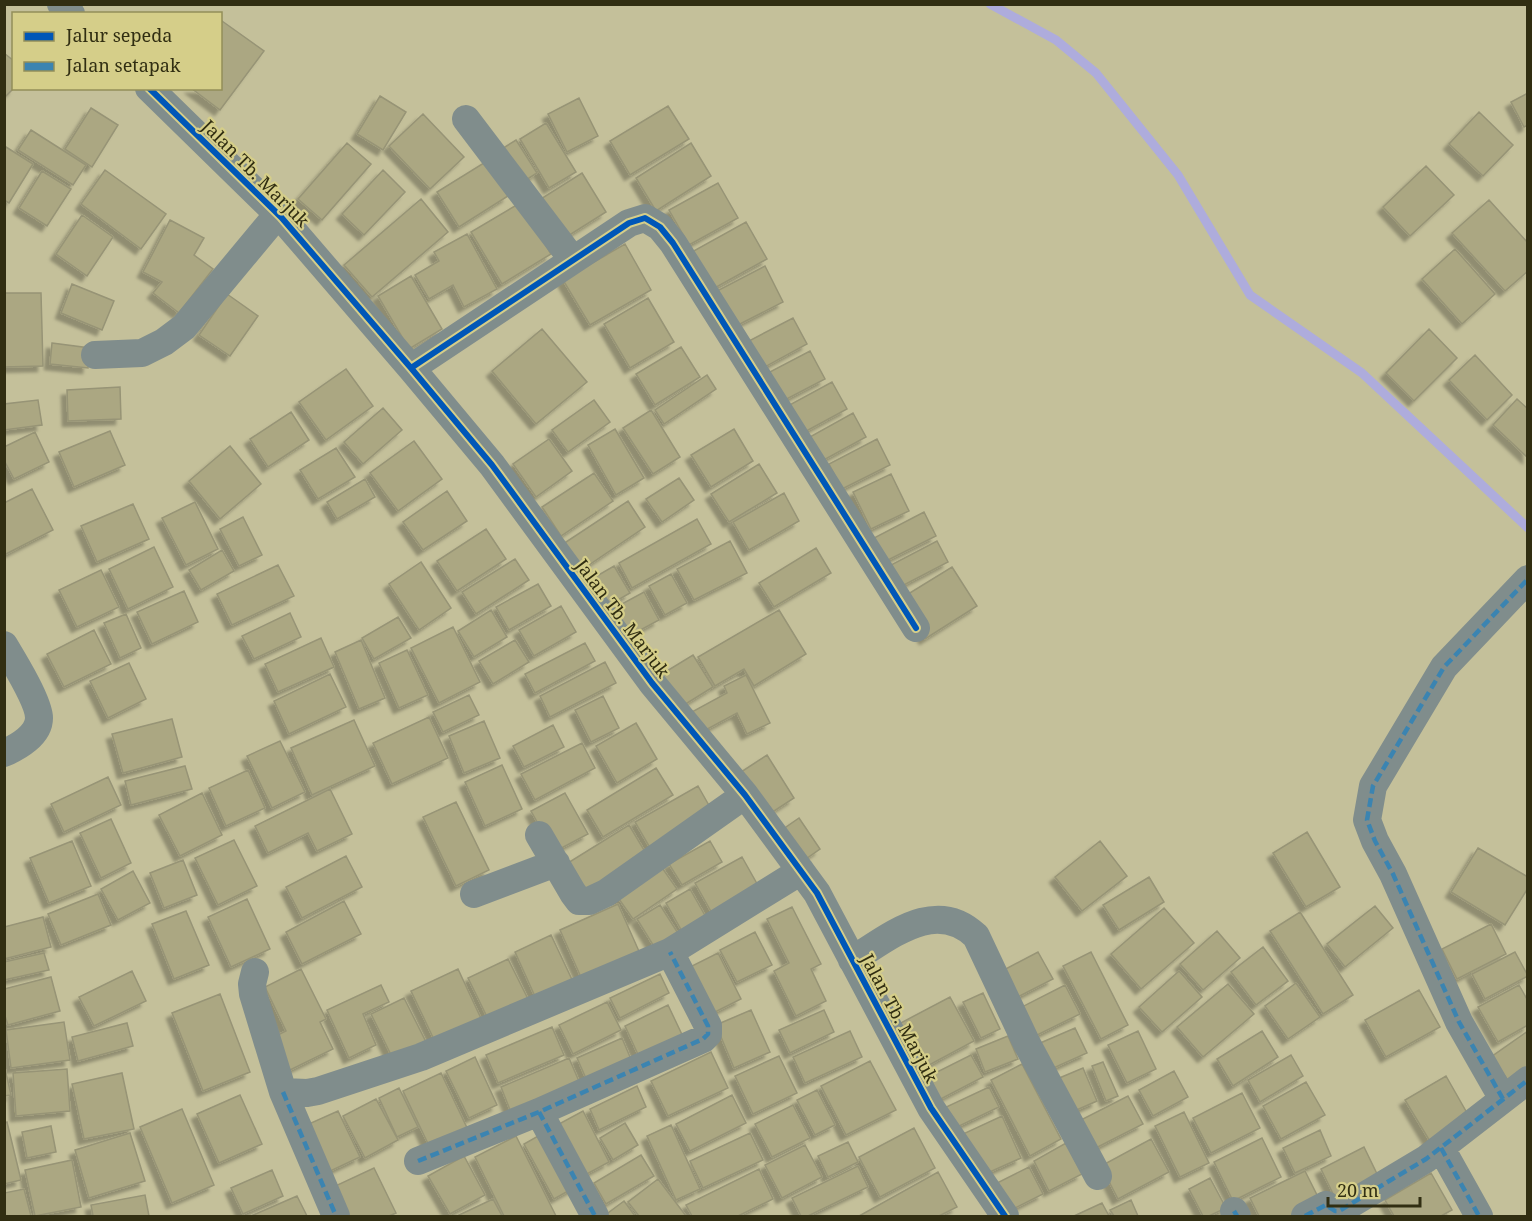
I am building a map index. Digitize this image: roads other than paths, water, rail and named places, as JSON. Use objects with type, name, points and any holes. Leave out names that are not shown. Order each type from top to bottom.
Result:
[{"type":"street","name":"Jalan Tb. Marjuk","points":[[151,90],[278,214],[411,368],[492,465],[652,683],[746,795],[817,893],[931,1108],[1005,1216]]},
{"type":"street","points":[[466,119],[573,260]]},
{"type":"street","points":[[95,355],[142,353],[164,342],[184,327],[278,214]]},
{"type":"street","points":[[411,368],[629,223],[645,218],[660,227],[679,252],[916,628]]},
{"type":"street","points":[[1503,1099],[1459,1022],[1367,820],[1373,786],[1444,667],[1527,579]]},
{"type":"street","points":[[4,645],[34,701],[39,717],[37,727],[28,739],[4,753]]},
{"type":"street","points":[[539,835],[579,901],[589,901],[606,893],[746,795]]},
{"type":"street","points":[[474,894],[556,863]]},
{"type":"street","points":[[283,1092],[318,1091],[421,1057],[670,952],[801,871]]},
{"type":"street","points":[[852,960],[914,923],[944,919],[967,927],[976,936],[1027,1044],[1098,1176]]},
{"type":"street","points":[[418,1161],[539,1112],[703,1039],[708,1034],[708,1026],[670,952]]},
{"type":"street","points":[[255,972],[252,984],[253,994],[283,1092],[336,1216]]},
{"type":"street","points":[[1305,1216],[1326,1205],[1339,1211],[1426,1159],[1527,1080]]},
{"type":"street","points":[[539,1112],[595,1216]]},
{"type":"street","points":[[1441,1148],[1479,1216]]},
{"type":"waterway","points":[[990,4],[1056,40],[1096,73],[1178,175],[1250,295],[1362,373],[1528,528]]}]
